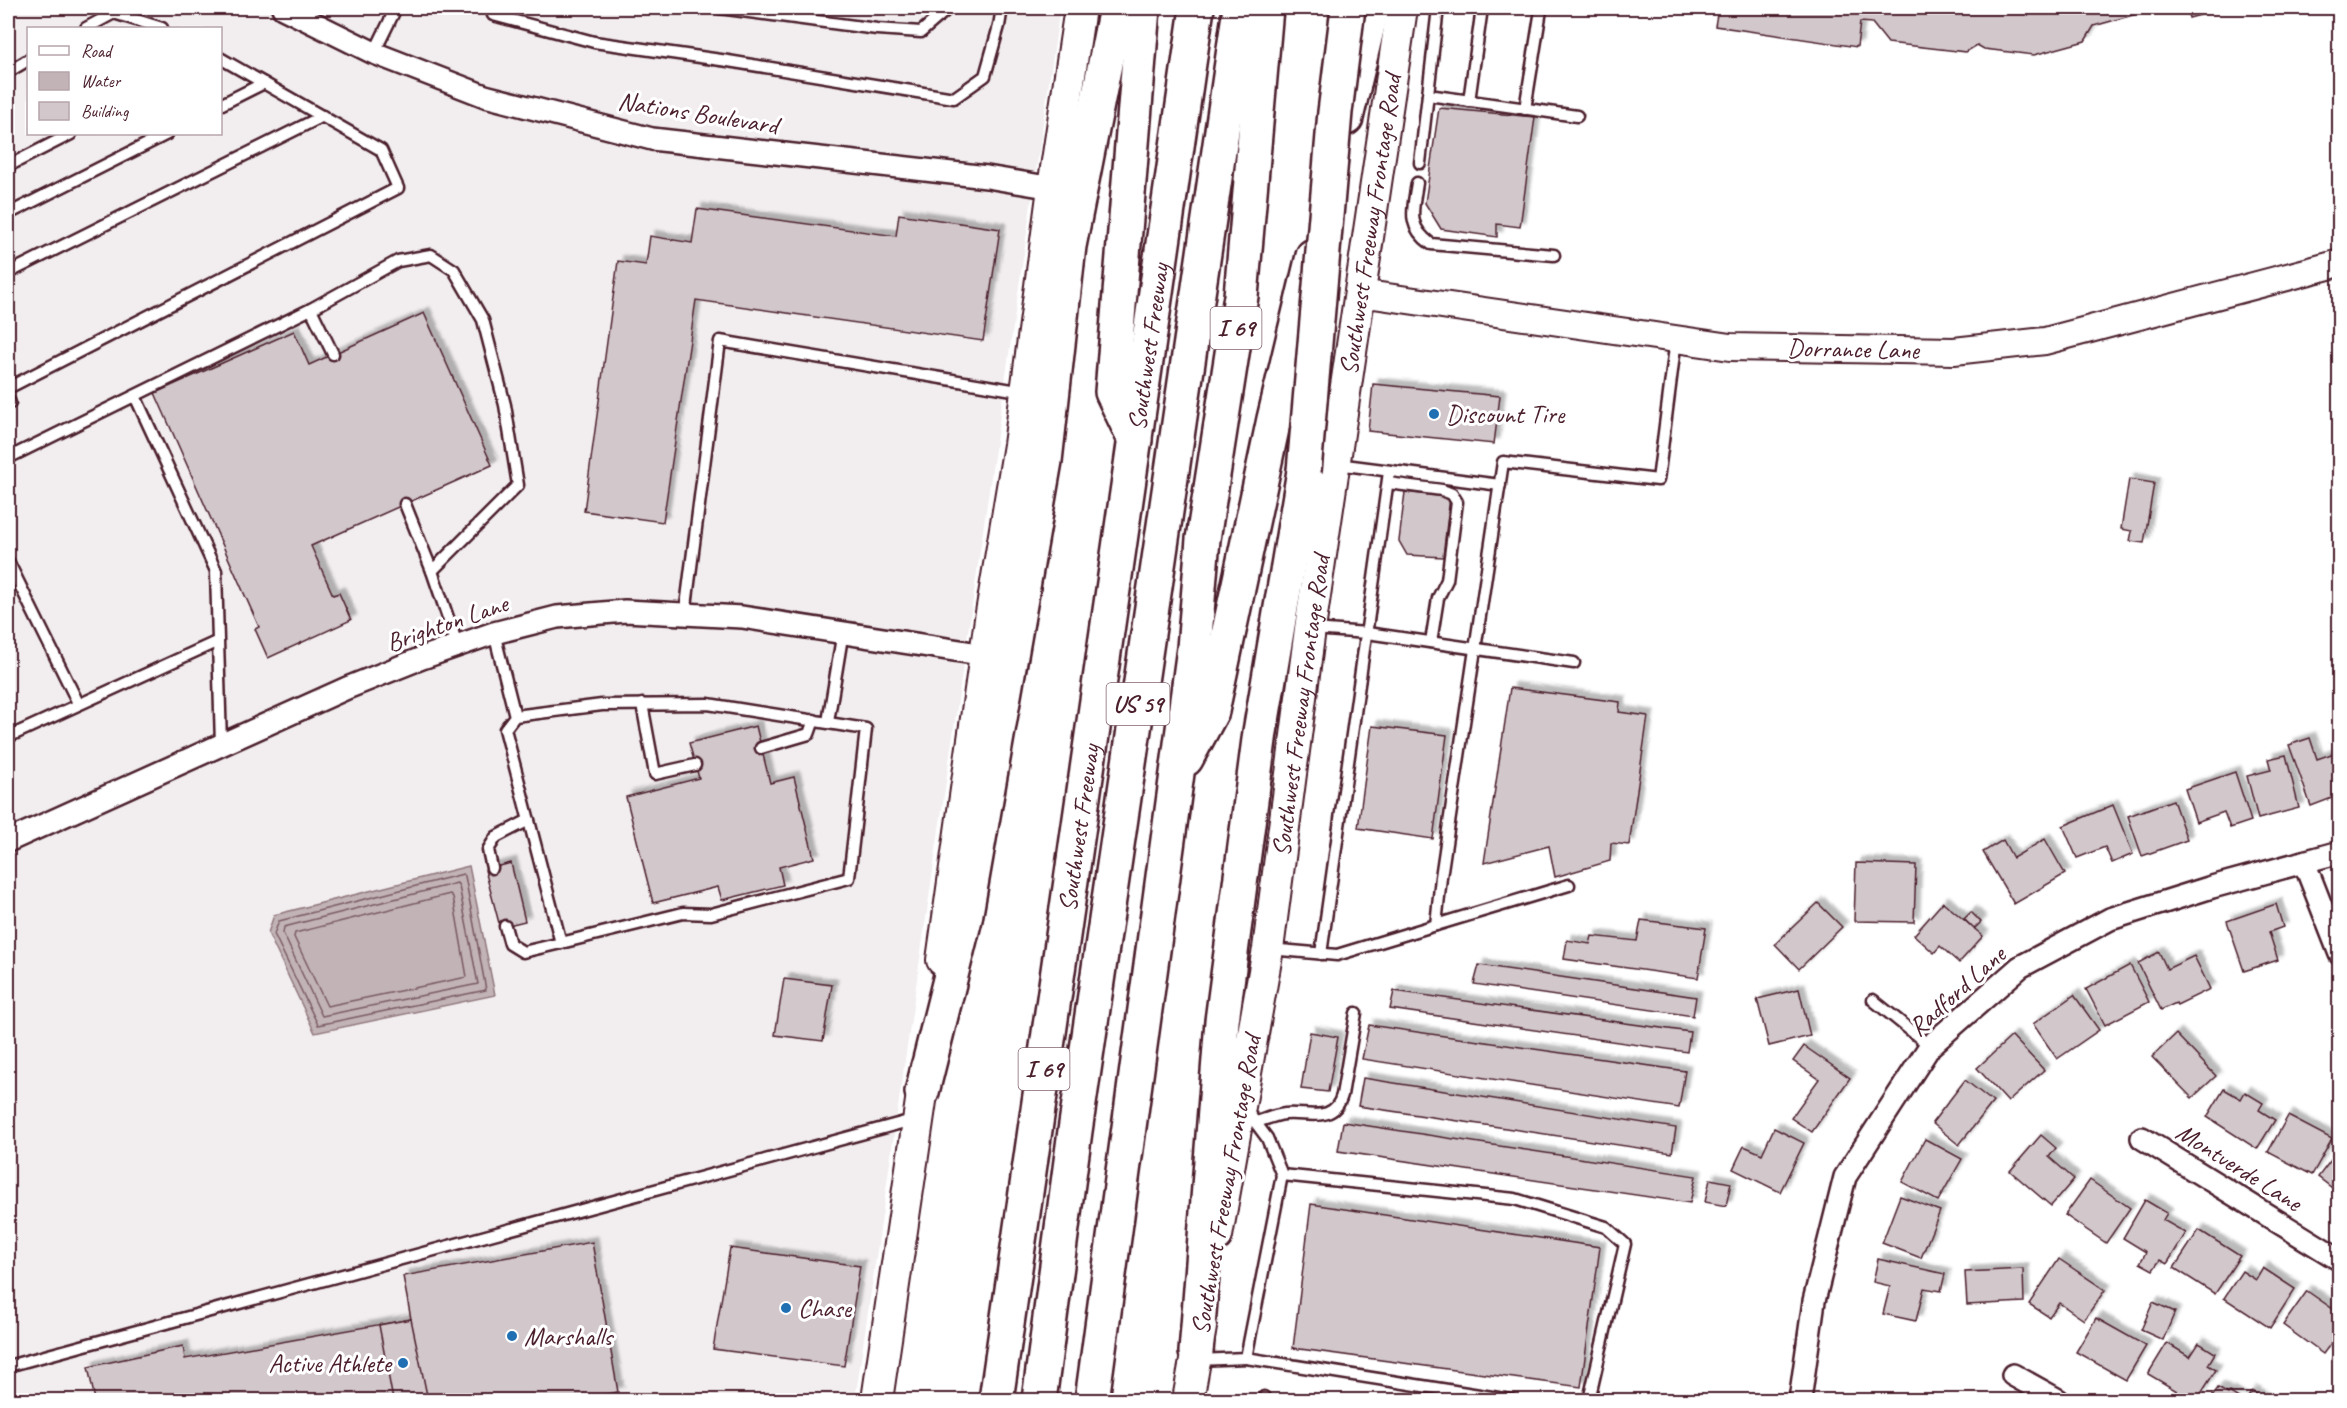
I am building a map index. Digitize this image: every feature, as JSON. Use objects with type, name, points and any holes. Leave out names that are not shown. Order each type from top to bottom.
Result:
[{"type":"highway","points":[[1135,440],[1112,392],[1143,8]]},
{"type":"highway","name":"Southwest Freeway","points":[[996,1401],[1197,8]]},
{"type":"highway","name":"US 59","points":[[1039,1401],[1075,1131],[1240,8]]},
{"type":"highway","name":"I 69","points":[[1092,1401],[1194,648],[1203,539],[1241,296],[1266,8]]},
{"type":"highway","points":[[1195,1356],[1222,1021],[1260,732],[1319,468],[1335,112],[1348,8]]},
{"type":"highway","points":[[1175,779],[1212,711],[1274,418],[1372,8]]},
{"type":"highway","points":[[920,1105],[965,919],[1045,461],[1069,246],[1113,23]]},
{"type":"main road","points":[[877,1401],[990,619],[1019,445],[1053,188],[1080,8]]},
{"type":"main road","name":"Southwest Freeway Frontage Road","points":[[1188,1401],[1195,1356],[1249,1113],[1310,629],[1319,468],[1360,293],[1402,8]]},
{"type":"street","name":"Nations Boulevard","points":[[284,8],[374,53],[485,96],[652,139],[987,177],[1053,188]]},
{"type":"street","name":"Dorrance Lane","points":[[1360,293],[1730,347],[1954,351],[2045,341],[2340,263]]},
{"type":"street","name":"Brighton Lane","points":[[8,841],[347,688],[457,644],[557,617],[625,610],[742,617],[986,655]]},
{"type":"street","name":"Radford Lane","points":[[1800,1401],[1814,1301],[1845,1177],[1930,1046],[2020,967],[2110,919],[2212,887],[2340,852]]},
{"type":"street","points":[[2304,862],[2340,954]]},
{"type":"street","name":"Montverde Lane","points":[[2142,1138],[2340,1260]]},
{"type":"street","points":[[2013,1375],[2058,1401]]},
{"type":"lane","points":[[374,53],[396,8]]},
{"type":"lane","points":[[490,8],[493,15],[594,42],[728,61],[954,98],[985,76],[1002,8]]},
{"type":"lane","points":[[719,8],[877,29],[921,32],[944,12],[945,8]]},
{"type":"lane","points":[[1420,163],[1438,8]]},
{"type":"lane","points":[[1469,101],[1482,8]]},
{"type":"lane","points":[[1525,109],[1541,10]]},
{"type":"lane","points":[[88,27],[114,13],[159,27]]},
{"type":"lane","points":[[8,388],[398,188],[381,150],[222,59]]},
{"type":"lane","points":[[8,72],[27,61]]},
{"type":"lane","points":[[222,104],[264,82]]},
{"type":"lane","points":[[1428,95],[1577,116]]},
{"type":"lane","points":[[8,273],[323,116]]},
{"type":"lane","points":[[8,166],[69,135]]},
{"type":"lane","points":[[8,214],[165,135]]},
{"type":"lane","points":[[1417,183],[1412,221],[1420,236],[1431,244],[1554,255]]},
{"type":"lane","points":[[8,458],[311,309],[398,261],[431,255],[454,270],[483,320],[506,405],[518,485],[432,571]]},
{"type":"lane","points":[[311,309],[333,354]]},
{"type":"lane","points":[[1436,925],[1441,877],[1503,462],[1658,480],[1676,339]]},
{"type":"lane","points":[[685,614],[720,341],[1025,392]]},
{"type":"lane","points":[[135,396],[216,571],[216,642],[221,746]]},
{"type":"lane","points":[[8,399],[8,404]]},
{"type":"lane","points":[[1319,468],[1389,472],[1500,485]]},
{"type":"lane","points":[[1321,954],[1389,472]]},
{"type":"lane","points":[[1388,483],[1442,490],[1452,494],[1457,502],[1447,580],[1438,598],[1431,642]]},
{"type":"lane","points":[[405,504],[432,571],[457,644]]},
{"type":"lane","points":[[8,561],[78,703]]},
{"type":"lane","points":[[1310,629],[1367,633],[1574,663]]},
{"type":"lane","points":[[828,723],[843,632]]},
{"type":"lane","points":[[494,633],[515,716]]},
{"type":"lane","points":[[8,736],[216,642]]},
{"type":"lane","points":[[642,704],[656,774],[695,765]]},
{"type":"lane","points":[[505,926],[510,944],[523,952],[561,943],[683,913],[711,914],[849,878],[866,729],[708,704],[602,705],[515,716],[504,729],[561,943]]},
{"type":"lane","points":[[761,748],[809,734],[814,720]]},
{"type":"lane","points":[[492,868],[488,850],[496,837],[529,820]]},
{"type":"lane","points":[[1268,949],[1338,955],[1569,885]]},
{"type":"lane","points":[[1873,1000],[1930,1046]]},
{"type":"lane","points":[[1249,1113],[1327,1115],[1335,1111],[1342,1095],[1356,1013]]},
{"type":"lane","points":[[8,1366],[920,1105]]},
{"type":"lane","points":[[1246,1358],[1282,1175],[1268,1138],[1249,1113]]},
{"type":"lane","points":[[1282,1175],[1515,1199],[1606,1227],[1624,1244],[1589,1401]]},
{"type":"lane","points":[[1195,1356],[1246,1358],[1511,1401]]},
{"type":"shaded area","points":[[8,8],[1060,8],[855,1400],[8,1400]]},
{"type":"water","points":[[469,866],[495,995],[315,1033],[268,933],[274,915]]},
{"type":"building","points":[[1718,8],[2158,8],[2094,26],[2085,41],[2034,55],[1984,49],[1977,45],[1966,52],[1888,43],[1872,23],[1860,22],[1857,47],[1715,26]]},
{"type":"building","points":[[2187,8],[2227,8],[2189,18]]},
{"type":"building","points":[[1439,108],[1535,117],[1520,227],[1497,224],[1497,237],[1441,229],[1425,203]]},
{"type":"building","points":[[697,209],[896,236],[899,214],[1000,229],[983,341],[696,300],[663,522],[584,511],[618,261],[646,265],[650,236],[692,243]]},
{"type":"building","points":[[424,313],[492,465],[311,546],[333,595],[339,593],[351,620],[268,658],[255,629],[259,627],[155,393],[294,331],[309,365]]},
{"type":"building","name":"Discount Tire","points":[[1373,384],[1500,396],[1494,444],[1368,431]]},
{"type":"building","points":[[2129,479],[2154,483],[2144,543],[2130,541],[2132,531],[2121,529]]},
{"type":"building","points":[[1405,492],[1450,497],[1443,557],[1407,555],[1399,541]]},
{"type":"building","points":[[1510,688],[1620,702],[1619,712],[1648,716],[1629,845],[1611,843],[1610,861],[1555,877],[1549,846],[1484,863]]},
{"type":"building","points":[[756,726],[770,783],[794,777],[814,858],[779,867],[783,885],[722,900],[718,887],[653,903],[626,797],[699,778],[689,743]]},
{"type":"building","points":[[1372,726],[1447,735],[1433,839],[1358,828]]},
{"type":"building","points":[[2310,738],[2317,759],[2340,751],[2340,795],[2311,806],[2289,745]]},
{"type":"building","points":[[2286,755],[2299,808],[2258,819],[2247,776],[2271,770],[2268,759]]},
{"type":"building","points":[[2235,772],[2251,821],[2230,828],[2224,812],[2196,822],[2185,789]]},
{"type":"building","points":[[2173,800],[2187,840],[2142,856],[2128,816]]},
{"type":"building","points":[[2113,805],[2133,854],[2112,863],[2105,847],[2077,858],[2063,826]]},
{"type":"building","points":[[2045,839],[2065,874],[2014,904],[1983,852],[2003,840],[2013,858]]},
{"type":"building","points":[[511,863],[525,921],[500,927],[485,870]]},
{"type":"building","points":[[1856,863],[1916,865],[1914,922],[1854,921]]},
{"type":"building","points":[[1943,902],[1983,936],[1959,963],[1940,946],[1934,953],[1914,935]]},
{"type":"building","points":[[1818,903],[1842,927],[1799,969],[1775,944]]},
{"type":"building","points":[[2276,904],[2283,927],[2269,932],[2278,960],[2244,971],[2227,921]]},
{"type":"building","points":[[1971,912],[1981,922],[1974,929],[1964,919]]},
{"type":"building","points":[[1641,920],[1706,928],[1698,978],[1564,959],[1567,940],[1590,944],[1592,936],[1637,941]]},
{"type":"building","points":[[2159,952],[2167,969],[2194,956],[2210,989],[2161,1010],[2138,963]]},
{"type":"building","points":[[1479,965],[1696,997],[1693,1016],[1474,984]]},
{"type":"building","points":[[2130,965],[2149,1002],[2105,1025],[2086,989]]},
{"type":"building","points":[[784,979],[832,985],[823,1041],[775,1035]]},
{"type":"building","points":[[1799,989],[1810,1036],[1769,1046],[1757,999]]},
{"type":"building","points":[[1394,991],[1690,1032],[1687,1052],[1390,1009]]},
{"type":"building","points":[[2074,995],[2099,1030],[2057,1059],[2033,1024]]},
{"type":"building","points":[[1369,1025],[1685,1071],[1679,1108],[1362,1059]]},
{"type":"building","points":[[1310,1032],[1338,1037],[1328,1092],[1301,1089]]},
{"type":"building","points":[[2176,1034],[2216,1076],[2192,1098],[2152,1057]]},
{"type":"building","points":[[2012,1036],[2044,1070],[2008,1102],[1977,1068]]},
{"type":"building","points":[[1804,1046],[1850,1078],[1812,1132],[1791,1118],[1819,1079],[1793,1061]]},
{"type":"building","points":[[1363,1078],[1676,1128],[1672,1153],[1358,1106]]},
{"type":"building","points":[[1965,1080],[1993,1102],[1959,1145],[1932,1123]]},
{"type":"building","points":[[2224,1089],[2241,1099],[2245,1092],[2263,1103],[2259,1110],[2275,1120],[2257,1149],[2207,1117]]},
{"type":"building","points":[[2288,1116],[2332,1139],[2312,1175],[2268,1152]]},
{"type":"building","points":[[1343,1122],[1696,1176],[1690,1203],[1338,1151]]},
{"type":"building","points":[[1774,1128],[1804,1143],[1780,1192],[1733,1169],[1744,1146],[1762,1154]]},
{"type":"building","points":[[2041,1135],[2056,1148],[2049,1157],[2074,1179],[2051,1206],[2010,1171]]},
{"type":"building","points":[[1925,1139],[1962,1159],[1938,1201],[1902,1182]]},
{"type":"building","points":[[2338,1151],[2340,1152],[2340,1194],[2318,1177]]},
{"type":"building","points":[[1710,1179],[1731,1183],[1726,1206],[1705,1202]]},
{"type":"building","points":[[2090,1180],[2130,1208],[2106,1243],[2065,1215]]},
{"type":"building","points":[[1900,1196],[1940,1211],[1921,1258],[1882,1243]]},
{"type":"building","points":[[2145,1200],[2167,1213],[2163,1220],[2186,1233],[2167,1264],[2160,1260],[2153,1270],[2140,1263],[2146,1252],[2123,1238]]},
{"type":"building","points":[[1311,1204],[1600,1247],[1581,1387],[1293,1348]]},
{"type":"building","points":[[2199,1230],[2240,1256],[2215,1294],[2174,1268]]},
{"type":"building","points":[[592,1242],[618,1392],[576,1400],[95,1400],[88,1367],[183,1346],[185,1359],[411,1319],[403,1276]]},
{"type":"building","name":"Chase","points":[[730,1248],[860,1266],[844,1366],[713,1349]]},
{"type":"building","points":[[1878,1259],[1945,1274],[1941,1291],[1924,1288],[1916,1321],[1883,1314],[1890,1286],[1873,1282]]},
{"type":"building","points":[[2059,1259],[2105,1290],[2084,1320],[2059,1303],[2049,1317],[2029,1304]]},
{"type":"building","points":[[2263,1268],[2295,1289],[2270,1328],[2224,1298],[2242,1271],[2256,1280]]},
{"type":"building","points":[[2023,1269],[2024,1302],[1967,1305],[1965,1272]]},
{"type":"building","points":[[2307,1291],[2340,1314],[2340,1331],[2323,1354],[2283,1325]]},
{"type":"building","points":[[2153,1302],[2175,1312],[2163,1340],[2141,1330]]},
{"type":"building","points":[[2096,1318],[2146,1346],[2126,1380],[2076,1352]]},
{"type":"building","name":"Active Athlete","points":[[411,1319],[428,1400],[393,1400],[379,1325]]},
{"type":"building","points":[[2167,1343],[2190,1357],[2199,1343],[2215,1353],[2208,1365],[2216,1370],[2197,1400],[2171,1400],[2177,1391],[2148,1374]]},
{"type":"building","points":[[2340,1347],[2340,1363],[2332,1359]]},
{"type":"building","points":[[2218,1388],[2228,1394],[2229,1392],[2242,1400],[2210,1400]]},
{"type":"building","points":[[2252,1391],[2265,1400],[2246,1400]]},
{"type":"place","name":"Discount Tire","points":[[1434,414]]},
{"type":"place","name":"Chase","points":[[786,1308]]},
{"type":"place","name":"Marshalls","points":[[512,1336]]},
{"type":"place","name":"Active Athlete","points":[[403,1363]]}]
